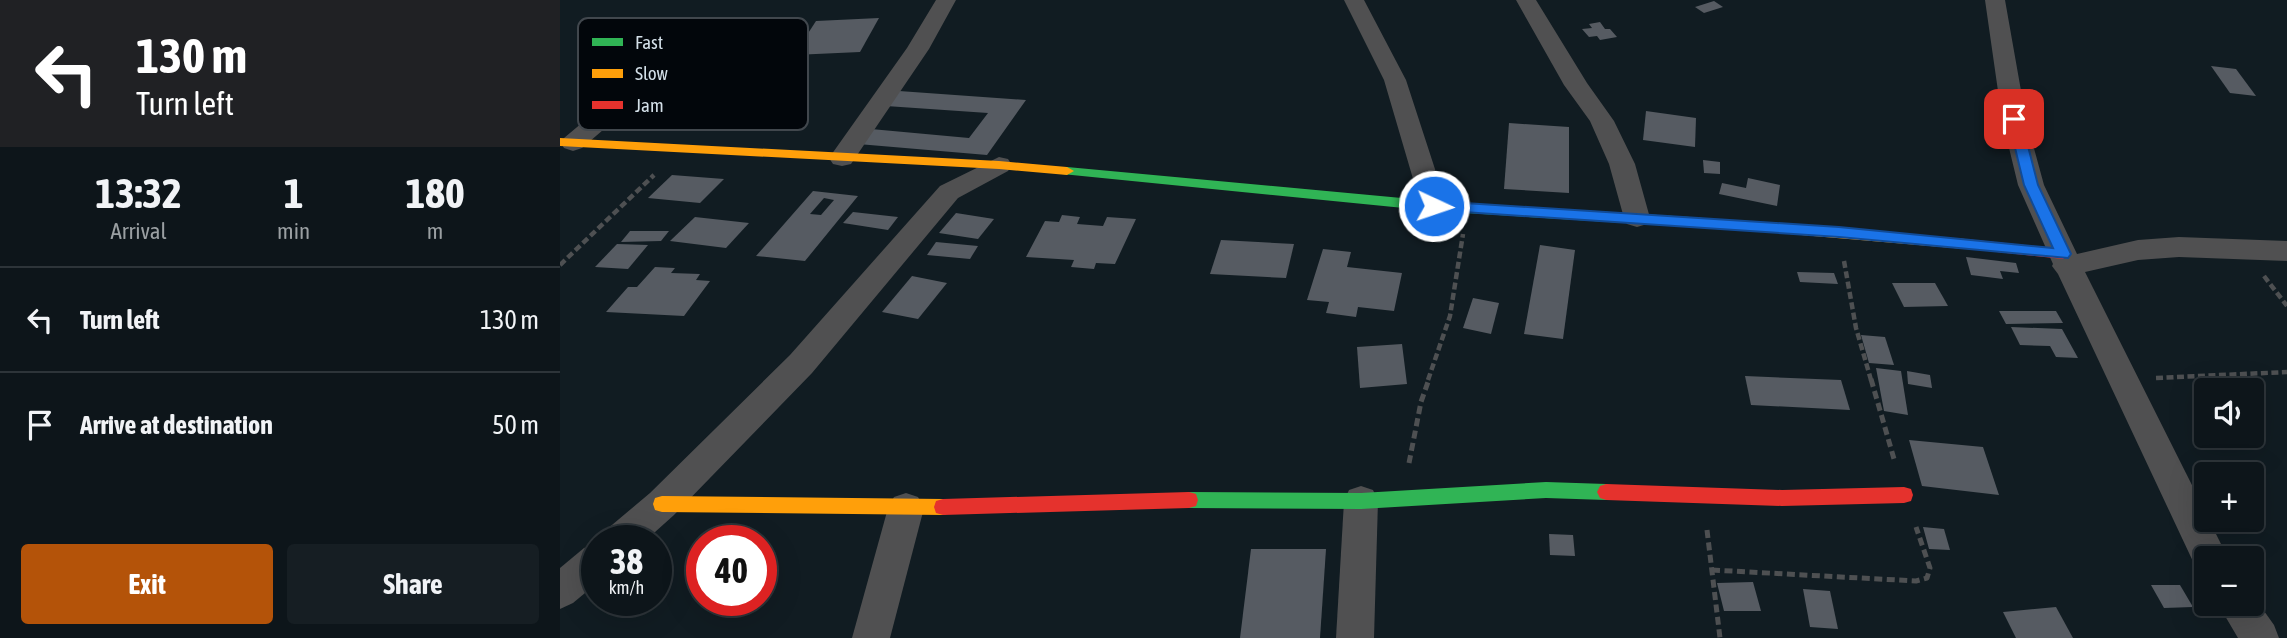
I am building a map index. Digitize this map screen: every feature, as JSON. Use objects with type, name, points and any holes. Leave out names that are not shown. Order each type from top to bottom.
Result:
[{"type":"street","points":[[842,158],[918,49],[946,0]]},
{"type":"street","points":[[1354,0],[1395,80],[1434,206]]},
{"type":"street","points":[[1526,0],[1576,85],[1602,121],[1622,164],[1637,218]]},
{"type":"street","points":[[1995,0],[2014,119],[2031,185],[2120,379],[2204,546]]},
{"type":"street","points":[[567,143],[583,130]]},
{"type":"street","points":[[567,143],[999,165],[1434,206],[1839,232],[2065,260],[2179,247],[2287,251]]},
{"type":"street","points":[[638,525],[662,505],[801,364],[949,192],[999,165]]},
{"type":"street","points":[[662,505],[906,508],[1235,499],[1361,501],[1546,490],[1782,498],[1904,495]]},
{"type":"street","points":[[1355,638],[1361,501]]},
{"type":"street","points":[[871,638],[906,508]]},
{"type":"street","points":[[560,591],[581,573]]},
{"type":"street","points":[[2245,616],[2260,638]]},
{"type":"path","points":[[560,265],[680,150]]},
{"type":"path","points":[[1402,499],[1421,402],[1450,316],[1467,208]]},
{"type":"path","points":[[2120,379],[2287,372]]},
{"type":"path","points":[[1703,494],[1720,638]]},
{"type":"building","points":[[1714,1],[1723,7],[1704,13],[1695,7]]},
{"type":"building","points":[[879,18],[860,52],[808,54],[808,33],[816,21]]},
{"type":"building","points":[[1600,22],[1617,37],[1600,40],[1597,36],[1589,37],[1582,29],[1592,28],[1589,24]]},
{"type":"building","points":[[2211,66],[2236,69],[2256,96],[2230,93]]},
{"type":"building","points":[[899,91],[1026,100],[987,155],[858,144],[871,129],[969,138],[988,113],[886,106]]},
{"type":"building","points":[[1646,111],[1696,118],[1695,147],[1643,140]]},
{"type":"building","points":[[1509,123],[1569,127],[1569,193],[1504,189]]},
{"type":"building","points":[[1703,160],[1720,162],[1720,174],[1704,173]]},
{"type":"building","points":[[672,175],[724,179],[700,203],[648,198]]},
{"type":"building","points":[[1748,178],[1780,185],[1777,206],[1719,194],[1722,183],[1746,188]]},
{"type":"building","points":[[813,191],[858,196],[805,261],[756,256]],"holes":[[[824,198],[834,200],[821,215],[810,214]]]},
{"type":"building","points":[[853,212],[898,217],[888,230],[843,223]]},
{"type":"building","points":[[956,213],[994,219],[978,239],[939,233]]},
{"type":"building","points":[[1062,215],[1080,217],[1077,224],[1103,226],[1107,217],[1136,219],[1115,264],[1096,263],[1094,269],[1071,267],[1074,260],[1026,257],[1045,221],[1059,222]]},
{"type":"building","points":[[695,217],[749,223],[726,248],[670,241]]},
{"type":"building","points":[[630,231],[669,231],[661,241],[621,242]]},
{"type":"building","points":[[1221,240],[1294,244],[1286,278],[1210,274]]},
{"type":"building","points":[[936,242],[978,246],[970,259],[927,255]]},
{"type":"building","points":[[617,244],[648,245],[628,269],[595,267]]},
{"type":"building","points":[[1540,245],[1575,250],[1563,339],[1524,334]]},
{"type":"building","points":[[1323,249],[1351,252],[1347,267],[1402,273],[1394,311],[1358,307],[1356,317],[1326,313],[1329,302],[1307,300]]},
{"type":"building","points":[[1966,257],[2016,263],[2019,273],[2000,271],[2003,279],[1971,275]]},
{"type":"building","points":[[655,267],[675,268],[671,273],[700,274],[696,280],[710,281],[684,316],[606,312],[628,287],[637,287]]},
{"type":"building","points":[[1797,272],[1834,273],[1838,284],[1800,282]]},
{"type":"building","points":[[912,276],[947,283],[918,319],[882,312]]},
{"type":"building","points":[[1892,283],[1935,283],[1948,306],[1904,307]]},
{"type":"building","points":[[1473,298],[1499,303],[1491,334],[1463,328]]},
{"type":"building","points":[[1999,311],[2056,311],[2063,323],[2006,324]]},
{"type":"building","points":[[2011,327],[2062,329],[2078,358],[2056,357],[2050,346],[2020,345]]},
{"type":"building","points":[[1861,335],[1885,337],[1894,365],[1869,363]]},
{"type":"building","points":[[1402,344],[1407,384],[1360,388],[1357,347]]},
{"type":"building","points":[[1876,368],[1901,371],[1908,415],[1884,411]]},
{"type":"building","points":[[1907,371],[1930,375],[1932,388],[1908,384]]},
{"type":"building","points":[[1745,376],[1841,380],[1850,410],[1751,405]]},
{"type":"building","points":[[1909,440],[1983,447],[1999,495],[1922,486]]},
{"type":"building","points":[[1923,527],[1944,529],[1950,550],[1929,549]]},
{"type":"building","points":[[1549,534],[1573,535],[1575,556],[1550,555]]},
{"type":"building","points":[[1251,549],[1326,549],[1320,638],[1240,638]]},
{"type":"building","points":[[1753,582],[1761,611],[1724,611],[1717,583]]},
{"type":"building","points":[[2151,585],[2180,585],[2193,607],[2164,608]]},
{"type":"building","points":[[1803,589],[1830,591],[1838,629],[1810,627]]},
{"type":"building","points":[[2056,607],[2073,638],[2016,638],[2003,612]]},
{"type":"traffic: fast","points":[[1067,171],[1434,206],[1690,222]]},
{"type":"traffic: fast","points":[[1189,500],[1361,501],[1546,490],[1606,492]]},
{"type":"traffic: slow","points":[[560,142],[999,165],[1067,171]]},
{"type":"traffic: slow","points":[[1690,222],[1965,244]]},
{"type":"traffic: slow","points":[[662,504],[943,507]]},
{"type":"traffic: jam","points":[[1965,244],[2063,254]]},
{"type":"traffic: jam","points":[[1606,492],[1782,498],[1904,495]]},
{"type":"traffic: jam","points":[[943,507],[1189,500]]},
{"type":"route","points":[[1434,206],[1839,232],[2063,254],[2031,185],[2014,119]]}]
